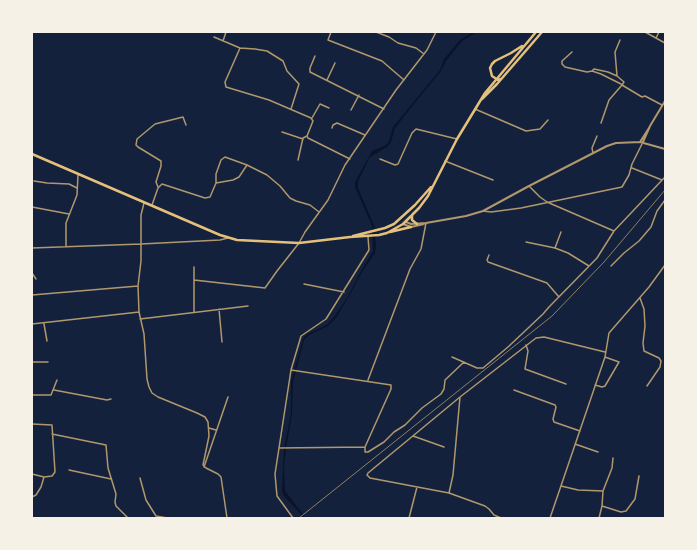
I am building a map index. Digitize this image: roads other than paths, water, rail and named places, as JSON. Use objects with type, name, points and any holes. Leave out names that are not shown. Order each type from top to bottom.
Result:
[{"type":"main road","points":[[387,233],[404,222],[428,196],[445,161],[479,102],[496,79],[536,32]]},
{"type":"main road","points":[[479,102],[502,79],[542,32]]},
{"type":"main road","points":[[502,79],[496,79],[490,73],[492,64],[525,44]]},
{"type":"main road","points":[[32,154],[228,238],[246,241],[299,243],[350,237],[368,237],[411,227]]},
{"type":"main road","points":[[394,224],[407,213],[433,185]]},
{"type":"main road","points":[[404,222],[407,213]]},
{"type":"main road","points":[[412,214],[412,220],[418,224]]},
{"type":"main road","points":[[350,237],[404,222]]},
{"type":"street","points":[[118,32],[126,32]]},
{"type":"street","points":[[223,41],[226,32]]},
{"type":"street","points":[[331,32],[328,40],[382,61],[404,80]]},
{"type":"street","points":[[376,32],[389,37],[398,43],[416,48],[424,54]]},
{"type":"street","points":[[194,280],[265,288],[299,243],[328,200],[342,171],[365,134],[431,44],[436,32]]},
{"type":"street","points":[[645,32],[665,43]]},
{"type":"street","points":[[656,38],[659,32]]},
{"type":"street","points":[[214,37],[240,48],[261,50],[283,61],[286,72],[299,84],[292,109]]},
{"type":"street","points":[[617,76],[615,52],[620,40]]},
{"type":"street","points":[[240,48],[225,85],[292,109],[312,118]]},
{"type":"street","points":[[572,52],[562,60],[562,64],[565,67],[587,72],[594,69],[608,72],[617,76],[624,82],[609,100],[601,123]]},
{"type":"street","points":[[314,56],[309,70],[384,109]]},
{"type":"street","points":[[327,80],[335,63]]},
{"type":"street","points":[[592,71],[601,74],[642,97],[645,96],[662,105]]},
{"type":"street","points":[[351,110],[359,95]]},
{"type":"street","points":[[483,211],[497,212],[622,187],[650,126],[665,101]]},
{"type":"street","points":[[298,160],[303,139],[307,136],[312,118],[320,104],[329,108]]},
{"type":"street","points":[[475,109],[527,131],[540,129],[548,120]]},
{"type":"street","points":[[158,188],[156,182],[161,161],[138,147],[136,145],[137,139],[155,124],[183,117],[186,125]]},
{"type":"street","points":[[332,128],[333,125],[337,124],[365,134]]},
{"type":"street","points":[[640,142],[650,126]]},
{"type":"street","points":[[380,159],[395,165],[398,164],[412,133],[416,130],[457,139]]},
{"type":"street","points":[[282,132],[303,139]]},
{"type":"street","points":[[307,136],[309,139],[350,159]]},
{"type":"street","points":[[593,153],[592,148],[597,136]]},
{"type":"street","points":[[404,222],[411,224],[426,223],[466,216],[483,211],[593,153],[616,143],[643,142],[665,149]]},
{"type":"street","points":[[151,206],[158,188],[160,185],[165,184],[207,198],[211,195],[216,183],[216,174],[223,158],[228,157],[267,175],[280,186],[290,198],[310,205],[319,212]]},
{"type":"street","points":[[445,161],[493,180]]},
{"type":"street","points":[[216,183],[233,180],[239,177],[248,165]]},
{"type":"street","points":[[632,168],[662,180]]},
{"type":"street","points":[[66,246],[65,228],[77,195],[78,175]]},
{"type":"street","points":[[452,356],[477,368],[483,368],[544,314],[549,307],[589,267],[597,258],[614,231],[665,177]]},
{"type":"street","points":[[34,181],[68,184],[77,188]]},
{"type":"street","points":[[529,186],[547,202],[614,231]]},
{"type":"street","points":[[611,266],[651,227],[658,209],[665,200]]},
{"type":"street","points":[[144,203],[141,215],[141,273],[138,286],[139,312],[144,334],[147,379],[150,391],[158,397],[205,417],[208,422],[209,428],[203,465],[221,477],[226,518]]},
{"type":"street","points":[[32,207],[69,214]]},
{"type":"street","points":[[404,222],[411,227],[426,223]]},
{"type":"street","points":[[368,381],[410,269],[420,249],[426,223]]},
{"type":"street","points":[[554,248],[561,232]]},
{"type":"street","points":[[294,518],[277,496],[275,474],[292,370],[301,336],[326,318],[344,292],[369,250],[368,237]]},
{"type":"street","points":[[32,248],[220,240],[228,238]]},
{"type":"street","points":[[526,242],[554,248],[568,253],[589,267]]},
{"type":"street","points":[[489,255],[487,260],[488,262],[547,283],[559,297]]},
{"type":"street","points":[[550,518],[605,357],[608,338],[612,329],[640,298],[665,265]]},
{"type":"street","points":[[194,268],[194,312]]},
{"type":"street","points":[[32,273],[36,279]]},
{"type":"street","points":[[304,284],[344,292]]},
{"type":"street","points":[[32,295],[138,286]]},
{"type":"street","points":[[640,298],[644,309],[644,351],[659,358],[661,361],[660,367],[647,386]]},
{"type":"street","points":[[140,319],[248,306]]},
{"type":"street","points":[[219,309],[222,342]]},
{"type":"street","points":[[32,324],[139,312]]},
{"type":"street","points":[[44,323],[47,341]]},
{"type":"street","points":[[501,518],[494,515],[487,507],[448,493],[370,478],[367,475],[460,397],[536,338],[544,337],[605,352]]},
{"type":"street","points":[[526,345],[528,351],[525,367],[526,370],[566,384]]},
{"type":"street","points":[[595,385],[602,387],[605,386],[619,362],[605,357]]},
{"type":"street","points":[[32,362],[48,362]]},
{"type":"street","points":[[292,370],[391,385],[391,389],[366,447],[366,452],[368,452],[384,442],[422,408],[441,394],[444,389],[445,380],[464,362]]},
{"type":"street","points":[[32,395],[52,395],[57,380]]},
{"type":"street","points":[[54,390],[107,400],[112,399]]},
{"type":"street","points":[[514,390],[555,405],[554,422],[580,431]]},
{"type":"street","points":[[204,466],[228,397]]},
{"type":"street","points":[[448,493],[453,475],[460,397]]},
{"type":"street","points":[[32,424],[52,425],[55,472],[52,476],[44,477],[32,474]]},
{"type":"street","points":[[209,428],[216,430]]},
{"type":"street","points":[[52,434],[106,445],[108,452],[108,468],[116,494],[116,506],[128,518]]},
{"type":"street","points":[[413,436],[444,447]]},
{"type":"street","points":[[575,444],[598,452]]},
{"type":"street","points":[[279,448],[366,447]]},
{"type":"street","points":[[599,518],[602,506],[603,491],[612,468],[613,458]]},
{"type":"street","points":[[69,470],[111,479]]},
{"type":"street","points":[[602,506],[621,512],[626,511],[635,499],[639,476]]},
{"type":"street","points":[[32,497],[36,495],[41,487],[44,477]]},
{"type":"street","points":[[140,478],[146,500],[156,516],[167,518]]},
{"type":"street","points":[[561,486],[578,490],[603,491]]},
{"type":"street","points":[[409,518],[417,487]]},
{"type":"water","points":[[473,32],[477,32],[462,41],[446,61],[441,71],[395,128],[391,142],[387,147],[369,158],[358,182],[358,188],[374,225],[376,245],[375,253],[362,272],[336,318],[328,326],[309,335],[304,340],[293,382],[292,414],[284,467],[285,491],[306,518],[304,518],[282,492],[284,449],[291,413],[291,382],[303,339],[307,334],[327,325],[334,317],[347,298],[373,251],[372,226],[355,187],[355,182],[372,151],[386,145],[389,141],[393,127],[440,70],[444,59],[460,40]]},
{"type":"railway","points":[[299,518],[552,316],[604,262],[665,190]]}]
